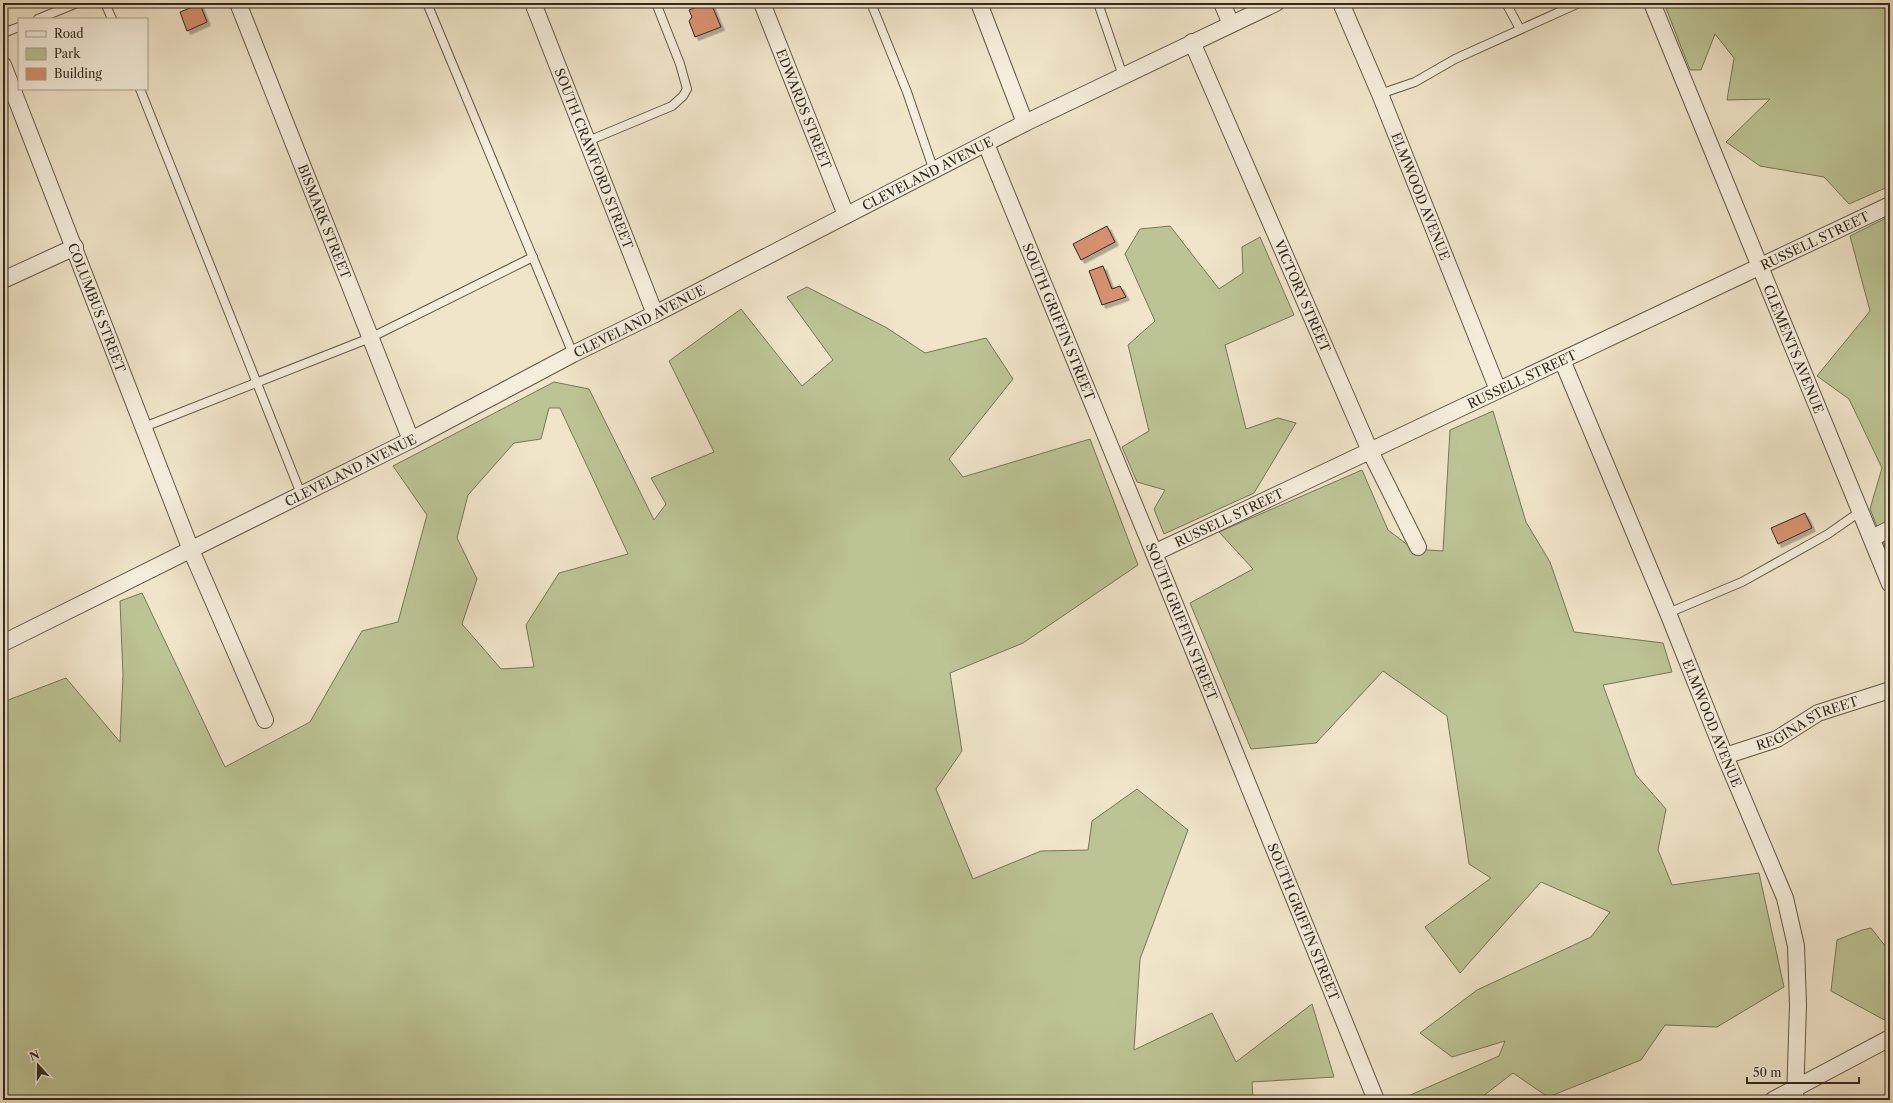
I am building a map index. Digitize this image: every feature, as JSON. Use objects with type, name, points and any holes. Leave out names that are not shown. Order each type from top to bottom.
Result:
[{"type":"street","name":"BISMARK STREET","points":[[238,3],[411,440]]},
{"type":"street","name":"SOUTH CRAWFORD STREET","points":[[533,3],[655,314]]},
{"type":"street","name":"EDWARDS STREET","points":[[762,3],[846,216]]},
{"type":"street","points":[[979,3],[1025,123]]},
{"type":"street","points":[[1222,3],[1231,24]]},
{"type":"street","name":"CLEVELAND AVENUE","points":[[3,643],[411,440],[573,354],[655,314],[1025,123],[1276,3]]},
{"type":"street","name":"ELMWOOD AVENUE","points":[[1341,3],[1380,94],[1498,390]]},
{"type":"street","name":"CLEMENTS AVENUE","points":[[1652,3],[1890,584]]},
{"type":"street","name":"VICTORY STREET","points":[[1192,42],[1370,451],[1418,547]]},
{"type":"street","name":"COLUMBUS STREET","points":[[3,65],[75,247],[191,550],[265,720]]},
{"type":"street","name":"SOUTH GRIFFIN STREET","points":[[986,144],[1376,1100]]},
{"type":"street","name":"RUSSELL STREET","points":[[1154,553],[1890,205]]},
{"type":"street","points":[[3,280],[75,247]]},
{"type":"street","name":"ELMWOOD AVENUE","points":[[1562,360],[1785,898],[1796,946],[1798,1005],[1795,1094]]},
{"type":"street","points":[[1872,538],[1890,529]]},
{"type":"street","name":"REGINA STREET","points":[[1725,756],[1777,739],[1818,713],[1890,690]]},
{"type":"street","points":[[1772,1100],[1795,1094],[1890,1038]]},
{"type":"lane","points":[[40,18],[76,3]]},
{"type":"lane","points":[[106,3],[112,18]]},
{"type":"lane","points":[[427,3],[573,354]]},
{"type":"lane","points":[[588,141],[672,106],[683,96],[687,89],[680,64],[656,3]]},
{"type":"lane","points":[[871,3],[907,92],[934,171]]},
{"type":"lane","points":[[1098,3],[1123,76]]},
{"type":"lane","points":[[1506,3],[1520,28]]},
{"type":"lane","points":[[1380,94],[1415,82],[1455,59],[1502,39],[1520,28],[1579,3]]},
{"type":"lane","points":[[3,33],[18,27]]},
{"type":"lane","points":[[140,90],[301,494]]},
{"type":"lane","points":[[144,427],[370,338],[533,257]]},
{"type":"lane","points":[[1668,613],[1742,582],[1828,534],[1861,511]]},
{"type":"green space","points":[[1664,3],[1890,3],[1890,186],[1849,204],[1824,177],[1760,166],[1726,142],[1770,99],[1727,100],[1734,58],[1715,34],[1701,70],[1690,70]]},
{"type":"green space","points":[[1890,216],[1890,559],[1870,509],[1882,468],[1849,399],[1817,376],[1870,311],[1850,236]]},
{"type":"green space","points":[[1170,226],[1219,289],[1243,273],[1242,247],[1260,237],[1294,315],[1225,345],[1246,429],[1278,418],[1296,423],[1254,493],[1164,534],[1154,509],[1165,490],[1137,482],[1122,447],[1149,431],[1128,345],[1155,321],[1125,254],[1140,229]]},
{"type":"green space","points":[[807,287],[887,328],[925,353],[986,338],[1013,379],[949,459],[963,477],[1090,439],[1138,565],[1023,643],[950,673],[962,751],[936,789],[973,879],[1041,851],[1088,850],[1092,821],[1137,789],[1188,830],[1140,959],[1134,1050],[1212,1013],[1236,1062],[1312,1004],[1334,1077],[1252,1082],[1253,1100],[3,1100],[3,702],[66,678],[120,742],[123,675],[120,601],[142,593],[225,767],[310,722],[362,631],[398,622],[427,515],[393,466],[554,382],[589,389],[654,520],[666,504],[651,478],[714,452],[669,361],[741,309],[802,386],[833,360],[787,297]],"holes":[[[549,408],[560,408],[628,554],[559,573],[526,625],[534,667],[501,669],[462,624],[477,579],[457,538],[468,495],[514,443],[541,439]]]},
{"type":"green space","points":[[1493,411],[1526,522],[1550,562],[1574,632],[1663,643],[1672,672],[1603,685],[1636,775],[1666,809],[1658,850],[1672,885],[1759,873],[1784,987],[1717,1027],[1665,1025],[1641,1060],[1548,1097],[1513,1073],[1478,1100],[1399,1100],[1499,1056],[1505,1041],[1452,1057],[1420,1033],[1477,990],[1591,937],[1610,912],[1541,882],[1460,973],[1425,927],[1491,878],[1469,864],[1447,716],[1383,671],[1316,743],[1251,749],[1190,603],[1253,569],[1219,532],[1362,470],[1388,530],[1413,549],[1443,551],[1450,430]]},
{"type":"green space","points":[[1871,928],[1890,952],[1890,1023],[1831,991],[1837,940]]},
{"type":"building","points":[[707,3],[711,3],[721,27],[695,37],[689,21],[692,17],[689,10]]},
{"type":"building","points":[[200,4],[207,22],[187,31],[180,12]]},
{"type":"building","points":[[1107,226],[1115,242],[1081,260],[1073,244]]},
{"type":"building","points":[[1103,266],[1112,289],[1120,286],[1126,297],[1102,305],[1089,271]]},
{"type":"building","points":[[1805,513],[1812,528],[1778,544],[1771,528]]}]
